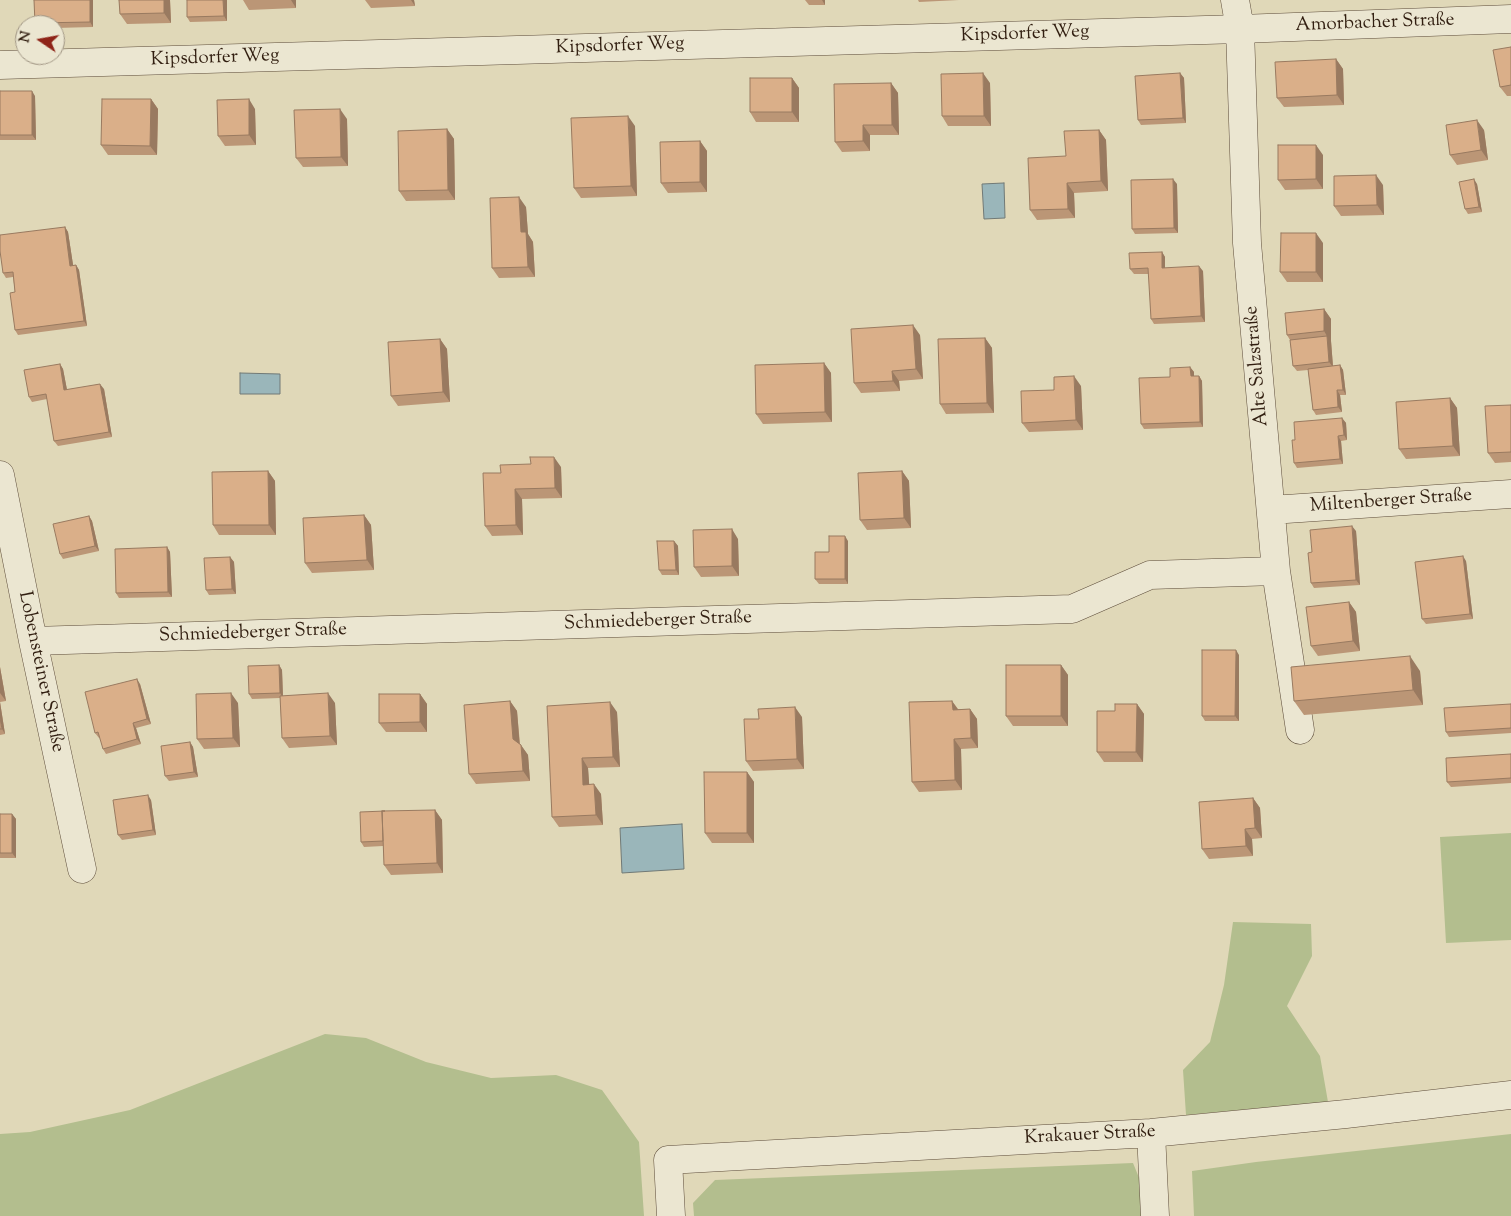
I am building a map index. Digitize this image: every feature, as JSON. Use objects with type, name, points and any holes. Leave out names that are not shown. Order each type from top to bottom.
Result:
[{"type":"street","name":"Alte Salzstraße","points":[[1235,0],[1240,29],[1247,242],[1276,571],[1300,730]]},
{"type":"street","name":"Amorbacher Straße","points":[[1240,29],[1511,19]]},
{"type":"street","name":"Kipsdorfer Weg","points":[[0,65],[1240,29]]},
{"type":"street","name":"Lobensteiner Straße","points":[[0,475],[33,641],[82,869]]},
{"type":"street","name":"Miltenberger Straße","points":[[1271,510],[1511,494]]},
{"type":"street","name":"Schmiedeberger Straße","points":[[33,641],[1072,609],[1150,575],[1276,571]]},
{"type":"street","name":"Krakauer Straße","points":[[671,1216],[668,1160],[1151,1132],[1356,1113],[1511,1095]]},
{"type":"street","points":[[1151,1132],[1155,1216]]},
{"type":"green space","points":[[1511,833],[1511,940],[1446,943],[1440,837]]},
{"type":"green space","points":[[1233,922],[1311,924],[1312,956],[1287,1006],[1320,1056],[1328,1102],[1186,1115],[1183,1070],[1210,1042],[1224,985]]},
{"type":"green space","points":[[325,1034],[366,1038],[426,1062],[491,1078],[556,1075],[602,1090],[639,1142],[644,1216],[0,1216],[0,1134],[30,1132],[130,1110]]},
{"type":"green space","points":[[1511,1134],[1511,1216],[1194,1216],[1192,1171],[1256,1162]]},
{"type":"green space","points":[[1133,1163],[1142,1185],[1144,1216],[694,1216],[693,1203],[715,1180]]},
{"type":"water","points":[[1004,183],[1005,218],[984,219],[982,184]]},
{"type":"water","points":[[240,373],[280,374],[280,394],[240,394]]},
{"type":"water","points":[[682,824],[684,869],[622,873],[620,828]]},
{"type":"building","points":[[34,0],[90,0],[90,22],[65,22],[65,15],[35,15]]},
{"type":"building","points":[[119,0],[164,0],[164,13],[120,14]]},
{"type":"building","points":[[187,0],[223,0],[224,16],[187,17]]},
{"type":"building","points":[[1511,47],[1511,85],[1500,87],[1493,50]]},
{"type":"building","points":[[1336,59],[1337,95],[1277,98],[1275,62]]},
{"type":"building","points":[[983,73],[984,116],[942,116],[941,74]]},
{"type":"building","points":[[1180,73],[1183,118],[1138,120],[1135,76]]},
{"type":"building","points":[[750,78],[792,78],[792,112],[750,112]]},
{"type":"building","points":[[891,83],[892,125],[863,125],[863,141],[835,142],[834,84]]},
{"type":"building","points":[[0,91],[32,91],[32,135],[0,135]]},
{"type":"building","points":[[102,99],[151,99],[150,146],[101,145]]},
{"type":"building","points":[[249,99],[249,135],[218,136],[217,100]]},
{"type":"building","points":[[340,109],[341,157],[296,158],[294,110]]},
{"type":"building","points":[[628,116],[631,186],[574,188],[571,118]]},
{"type":"building","points":[[1477,120],[1481,150],[1450,155],[1446,125]]},
{"type":"building","points":[[447,129],[448,190],[399,191],[398,131]]},
{"type":"building","points":[[1099,130],[1101,181],[1067,183],[1068,209],[1030,210],[1028,158],[1066,156],[1064,131]]},
{"type":"building","points":[[700,141],[700,182],[661,183],[660,142]]},
{"type":"building","points":[[1278,145],[1316,145],[1316,179],[1278,180]]},
{"type":"building","points":[[1376,175],[1377,205],[1334,206],[1334,176]]},
{"type":"building","points":[[1173,179],[1174,228],[1132,229],[1131,180]]},
{"type":"building","points":[[1474,179],[1479,207],[1465,209],[1459,182]]},
{"type":"building","points":[[519,197],[521,232],[526,232],[528,267],[492,268],[490,198]]},
{"type":"building","points":[[65,227],[70,266],[76,265],[84,321],[15,330],[10,293],[15,292],[13,272],[3,273],[0,235]]},
{"type":"building","points":[[1281,233],[1316,233],[1316,272],[1280,272]]},
{"type":"building","points":[[1162,252],[1162,268],[1199,266],[1201,316],[1151,319],[1148,268],[1130,269],[1129,253]]},
{"type":"building","points":[[1324,309],[1324,331],[1287,335],[1285,313]]},
{"type":"building","points":[[913,325],[916,369],[892,371],[893,381],[854,383],[851,329]]},
{"type":"building","points":[[1327,336],[1329,362],[1293,366],[1290,340]]},
{"type":"building","points":[[985,338],[987,403],[940,404],[938,339]]},
{"type":"building","points":[[440,339],[443,392],[391,396],[388,342]]},
{"type":"building","points":[[824,363],[825,412],[756,414],[755,365]]},
{"type":"building","points":[[60,364],[64,390],[100,384],[109,432],[54,441],[46,394],[29,397],[24,370]]},
{"type":"building","points":[[1340,365],[1343,390],[1337,390],[1338,407],[1313,410],[1308,369]]},
{"type":"building","points":[[1190,367],[1191,376],[1199,376],[1200,422],[1141,424],[1139,378],[1170,377],[1170,368]]},
{"type":"building","points":[[1074,376],[1076,420],[1022,423],[1021,391],[1054,390],[1054,377]]},
{"type":"building","points":[[1450,398],[1453,446],[1399,449],[1396,402]]},
{"type":"building","points":[[1511,405],[1511,452],[1488,453],[1485,406]]},
{"type":"building","points":[[1342,418],[1344,435],[1338,436],[1340,459],[1294,463],[1292,440],[1295,440],[1294,422]]},
{"type":"building","points":[[530,457],[554,457],[555,488],[515,489],[516,525],[485,526],[483,473],[501,473],[500,465],[531,464]]},
{"type":"building","points":[[268,471],[269,525],[213,525],[212,472]]},
{"type":"building","points":[[902,471],[904,518],[860,520],[858,473]]},
{"type":"building","points":[[364,515],[367,560],[305,563],[303,518]]},
{"type":"building","points":[[89,516],[95,546],[60,554],[53,524]]},
{"type":"building","points":[[1352,526],[1356,580],[1311,583],[1308,553],[1312,552],[1310,530]]},
{"type":"building","points":[[732,529],[732,566],[694,567],[693,530]]},
{"type":"building","points":[[829,536],[845,536],[845,579],[815,579],[815,552],[829,552]]},
{"type":"building","points":[[657,541],[674,541],[676,570],[659,570]]},
{"type":"building","points":[[167,547],[168,592],[116,593],[115,549]]},
{"type":"building","points":[[1463,556],[1470,614],[1422,619],[1415,562]]},
{"type":"building","points":[[230,557],[232,589],[206,590],[204,558]]},
{"type":"building","points":[[1349,602],[1353,641],[1311,646],[1306,607]]},
{"type":"building","points":[[1202,650],[1236,650],[1235,716],[1202,716]]},
{"type":"building","points":[[1410,656],[1413,690],[1294,701],[1291,667]]},
{"type":"building","points":[[279,665],[280,693],[249,694],[248,666]]},
{"type":"building","points":[[1006,665],[1061,665],[1061,716],[1006,716]]},
{"type":"building","points":[[137,679],[147,719],[133,723],[137,739],[103,749],[98,732],[95,733],[85,692]]},
{"type":"building","points":[[231,693],[233,738],[197,739],[196,694]]},
{"type":"building","points":[[328,693],[330,736],[282,738],[280,696]]},
{"type":"building","points":[[379,694],[420,694],[420,722],[379,723]]},
{"type":"building","points":[[510,701],[513,739],[521,745],[523,771],[469,774],[464,705]]},
{"type":"building","points":[[952,701],[953,710],[970,709],[971,738],[954,739],[955,780],[912,782],[909,702]]},
{"type":"building","points":[[610,702],[613,757],[582,758],[583,785],[594,784],[596,815],[552,817],[547,706]]},
{"type":"building","points":[[1115,704],[1137,704],[1136,752],[1097,752],[1097,711],[1115,711]]},
{"type":"building","points":[[1511,704],[1511,728],[1446,732],[1444,708]]},
{"type":"building","points":[[795,707],[797,759],[746,761],[744,719],[759,719],[758,709]]},
{"type":"building","points":[[190,742],[194,772],[165,776],[161,746]]},
{"type":"building","points":[[1511,754],[1511,778],[1447,782],[1446,758]]},
{"type":"building","points":[[704,772],[747,772],[747,833],[705,833]]},
{"type":"building","points":[[148,795],[153,830],[118,835],[113,800]]},
{"type":"building","points":[[1253,798],[1255,828],[1245,829],[1246,846],[1202,849],[1199,802]]},
{"type":"building","points":[[435,810],[437,863],[384,865],[382,811]]},
{"type":"building","points":[[382,811],[383,841],[361,842],[360,812]]},
{"type":"building","points":[[0,814],[12,814],[12,853],[0,853]]}]
